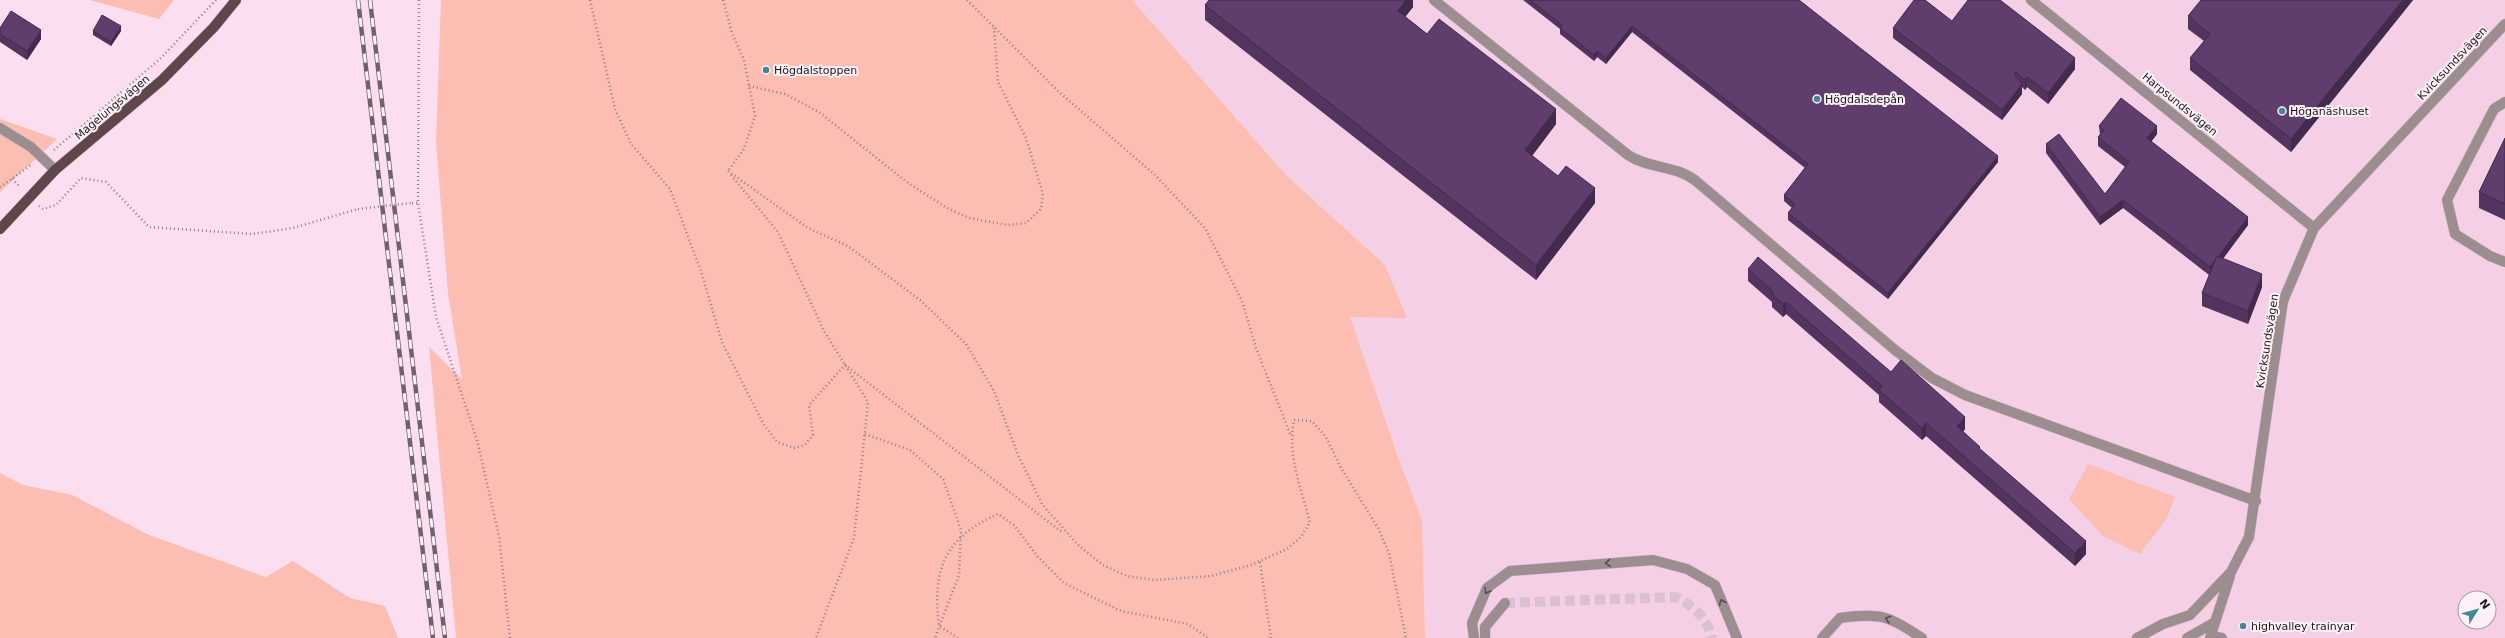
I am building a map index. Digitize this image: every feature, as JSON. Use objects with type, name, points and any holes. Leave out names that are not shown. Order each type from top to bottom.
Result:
[{"type":"main road","name":"Magelungsvägen","points":[[0,229],[29,196],[55,170],[162,80],[214,27],[236,0]]},
{"type":"street","points":[[1434,0],[1628,155],[1648,165],[1678,171],[1692,178],[1895,350],[1932,378],[1965,395],[2256,501]]},
{"type":"street","name":"Harpsundsvägen","points":[[2031,0],[2314,228]]},
{"type":"street","name":"Kvicksundsvägen","points":[[2137,638],[2163,624],[2190,615],[2231,572],[2249,538],[2256,501],[2284,301],[2314,228],[2505,24]]},
{"type":"street","points":[[2505,102],[2494,109],[2447,200],[2455,234],[2490,256],[2505,262]]},
{"type":"street","points":[[0,128],[44,157],[55,170]]},
{"type":"street","points":[[1474,638],[1472,623],[1488,588],[1510,571],[1653,560],[1686,569],[1714,585],[1737,638]]},
{"type":"street","points":[[2222,638],[2210,637],[2231,572]]},
{"type":"street","points":[[1485,638],[1486,627],[1505,603]]},
{"type":"street","points":[[1822,638],[1840,618],[1870,614],[1895,621],[1922,638]]},
{"type":"street","points":[[2187,638],[2215,622]]},
{"type":"path","points":[[0,187],[44,157],[161,58],[216,0]]},
{"type":"path","points":[[419,0],[418,202],[436,317],[477,440],[498,536],[510,638]]},
{"type":"path","points":[[590,0],[615,109],[631,144],[670,189],[698,264],[722,342],[764,425],[776,442],[794,448],[805,445],[813,435],[809,405],[845,365]]},
{"type":"path","points":[[723,0],[732,33],[744,60],[755,116],[744,149],[728,171]]},
{"type":"path","points":[[967,0],[1059,92],[1154,174],[1205,228],[1242,301],[1256,348],[1291,436]]},
{"type":"path","points":[[749,86],[785,94],[819,112],[908,183],[947,208],[969,218],[1007,226],[1026,223],[1041,209],[1043,194],[1026,138],[998,82],[994,28]]},
{"type":"path","points":[[728,171],[778,232],[824,331],[868,402],[854,538],[816,638]]},
{"type":"path","points":[[728,171],[808,228],[848,246],[920,300],[966,344],[994,391],[1018,455],[1042,504],[1072,540]]},
{"type":"path","points":[[12,179],[43,209],[56,205],[81,178],[106,182],[150,227],[252,234],[293,228],[358,209],[418,202]]},
{"type":"path","points":[[845,365],[1103,565],[1127,576],[1154,580],[1211,576],[1260,562],[1287,549],[1301,537],[1310,522],[1292,455],[1291,436],[1294,420],[1312,421],[1326,437],[1341,468],[1378,528],[1389,553],[1406,638]]},
{"type":"path","points":[[865,434],[910,450],[943,479],[961,530],[959,575],[934,638]]},
{"type":"path","points":[[958,638],[939,626],[935,598],[942,564],[948,551],[961,538],[982,521],[998,514],[1014,525],[1038,557],[1064,583],[1121,611],[1188,624],[1208,638]]},
{"type":"path","points":[[1260,562],[1271,638]]},
{"type":"shaded area","points":[[90,0],[174,0],[159,19]]},
{"type":"shaded area","points":[[441,0],[1132,0],[1286,175],[1385,265],[1407,318],[1350,317],[1398,457],[1422,520],[1425,638],[456,638],[429,347],[462,379],[448,293],[436,142]]},
{"type":"shaded area","points":[[1132,0],[2505,0],[2505,638],[1425,638],[1422,520],[1398,457],[1350,317],[1385,265],[1286,175]]},
{"type":"shaded area","points":[[0,119],[57,139],[0,192]]},
{"type":"shaded area","points":[[2088,464],[2175,497],[2167,518],[2140,554],[2103,536],[2069,499]]},
{"type":"shaded area","points":[[0,473],[23,485],[72,495],[149,535],[266,577],[293,561],[350,598],[385,606],[398,638],[0,638]]},
{"type":"building","points":[[1209,0],[1406,0],[1398,11],[1427,34],[1439,19],[1556,109],[1525,150],[1558,176],[1566,166],[1595,188],[1536,265],[1205,5]]},
{"type":"building","name":"Högdalsdepån","points":[[1530,0],[1799,0],[1998,156],[1888,293],[1788,213],[1795,204],[1784,195],[1808,164],[1632,26],[1606,58],[1597,51],[1594,55],[1560,28],[1562,25]]},
{"type":"building","points":[[1914,0],[1925,0],[1952,21],[1968,0],[2000,0],[2075,58],[2048,93],[2027,77],[2025,80],[2016,72],[2014,74],[2022,84],[2002,110],[1893,28]]},
{"type":"building","name":"Höganäshuset","points":[[2201,0],[2403,0],[2291,139],[2190,58],[2210,34],[2188,16]]},
{"type":"building","points":[[11,11],[41,30],[27,51],[0,34],[0,28]]},
{"type":"building","points":[[102,15],[121,26],[111,42],[93,31]]},
{"type":"building","points":[[2121,98],[2157,126],[2147,138],[2248,217],[2210,267],[2123,200],[2100,217],[2046,144],[2059,134],[2105,194],[2129,162],[2098,137],[2104,130],[2099,126]]},
{"type":"building","points":[[2505,138],[2505,204],[2479,192]]},
{"type":"building","points":[[2217,256],[2262,274],[2248,311],[2202,293]]},
{"type":"building","points":[[1758,257],[1891,372],[1901,360],[1965,417],[1957,426],[1980,447],[1979,448],[2086,541],[2075,553],[1926,423],[1922,428],[1879,390],[1882,386],[1786,302],[1783,304],[1772,294],[1774,292],[1748,269]]},
{"type":"tunnel","points":[[1505,603],[1676,597],[1699,613],[1707,624],[1712,638]]},
{"type":"railway","points":[[358,0],[433,638]]},
{"type":"railway","points":[[370,0],[445,638]]},
{"type":"place","name":"Högdalstoppen","points":[[766,70]]},
{"type":"place","name":"Högdalsdepån","points":[[1817,99]]},
{"type":"place","name":"Höganäshuset","points":[[2282,111]]},
{"type":"place","name":"highvalley trainyar","points":[[2243,626]]}]
